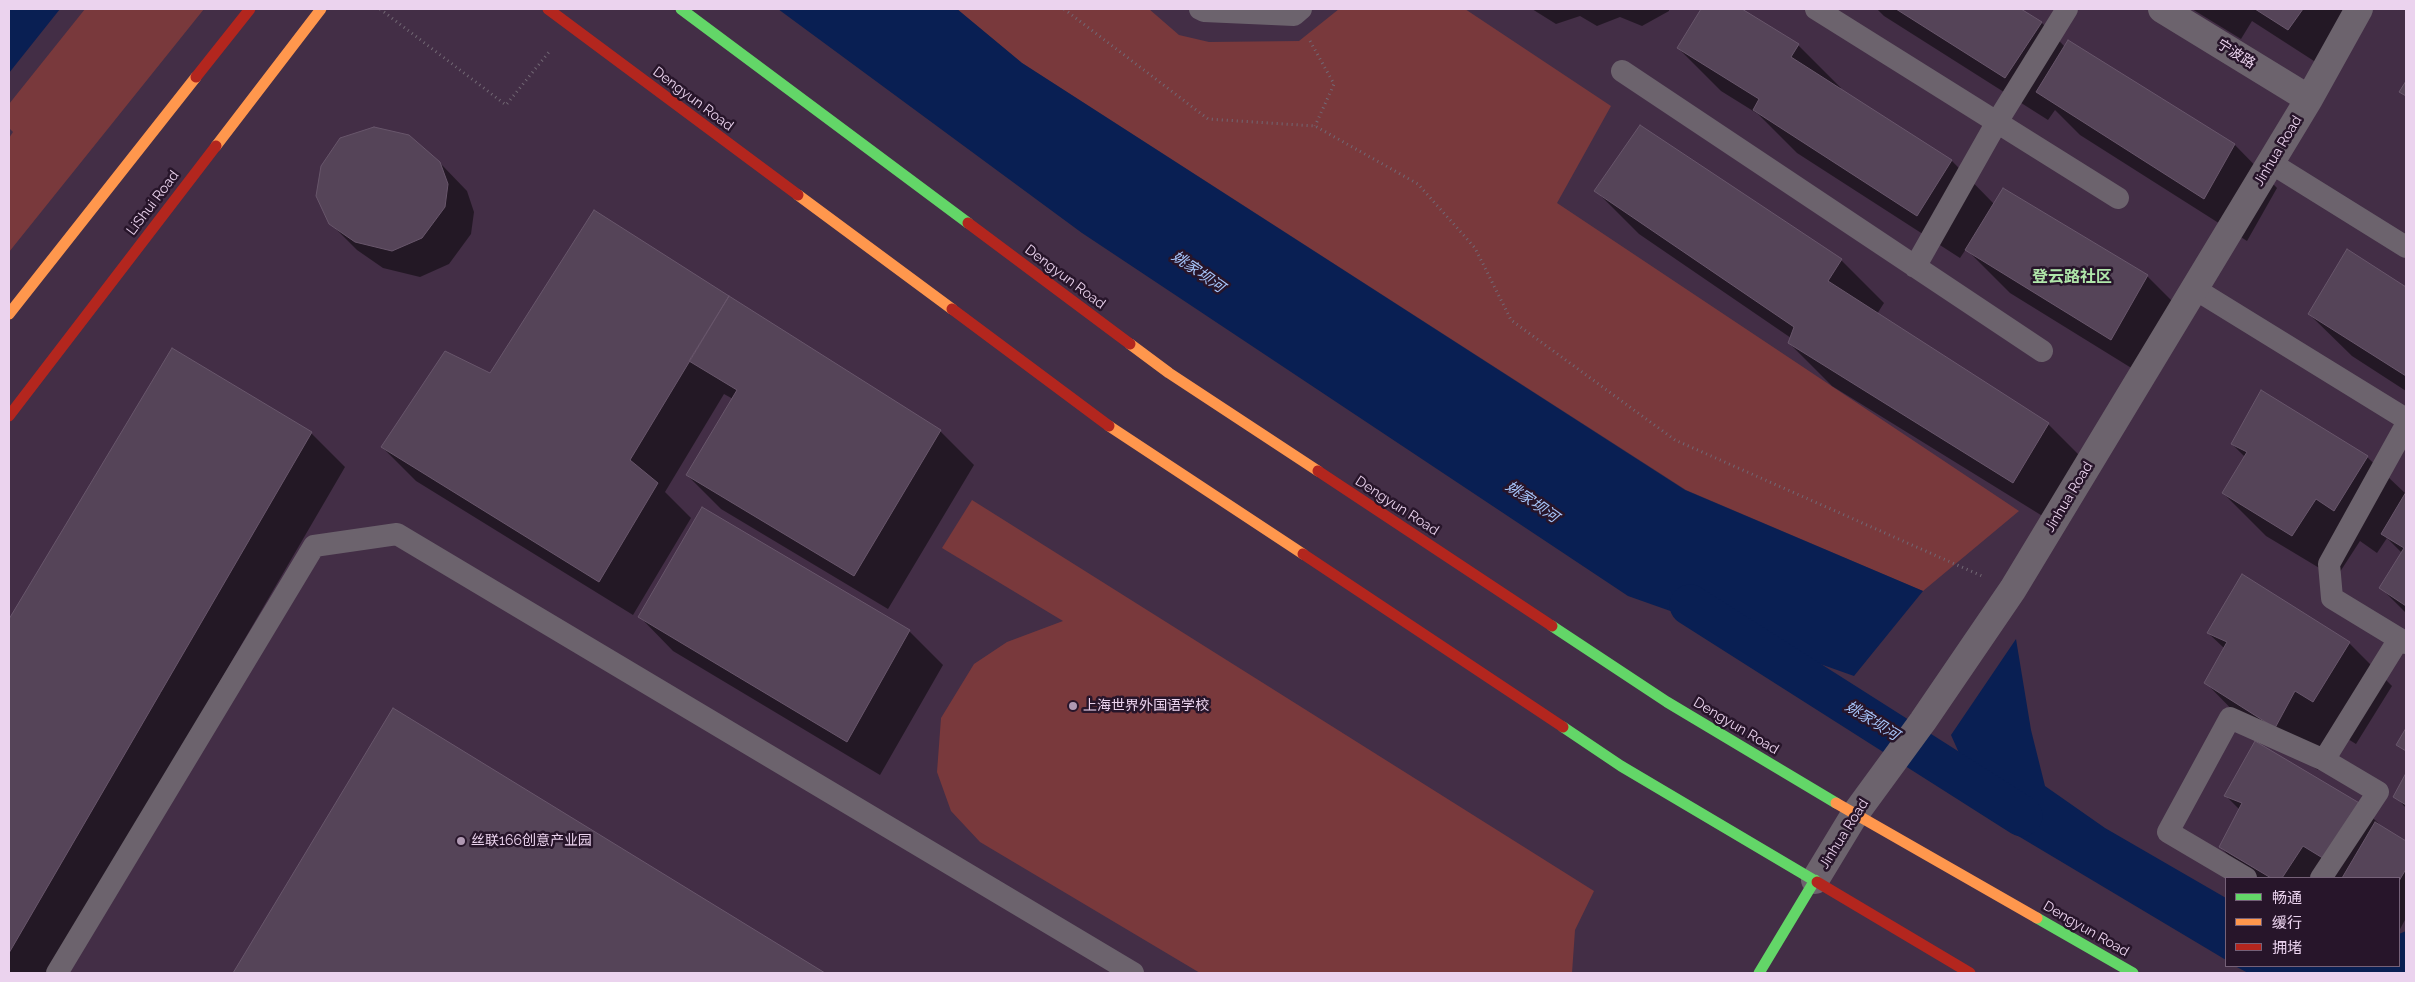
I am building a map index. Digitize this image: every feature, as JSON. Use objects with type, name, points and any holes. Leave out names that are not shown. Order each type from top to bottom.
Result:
[{"type":"main road","points":[[9,314],[250,9]]},
{"type":"main road","name":"LiShui Road","points":[[9,416],[321,9]]},
{"type":"main road","name":"Dengyun Road","points":[[548,9],[1107,424],[1622,766],[1970,973]]},
{"type":"main road","name":"Dengyun Road","points":[[681,9],[1169,373],[1667,702],[1855,814],[2133,973]]},
{"type":"main road","name":"Jinhua Road","points":[[1759,973],[1815,880]]},
{"type":"street","name":"宁波路","points":[[2162,9],[2309,99]]},
{"type":"street","name":"Jinhua Road","points":[[1815,880],[1855,814],[1923,721],[2013,590],[2309,99],[2359,9]]},
{"type":"lane","points":[[1200,9],[1204,12],[1298,12]]},
{"type":"lane","points":[[1816,9],[2118,198]]},
{"type":"lane","points":[[1915,267],[1997,122],[2067,9]]},
{"type":"lane","points":[[1622,71],[2042,351]]},
{"type":"lane","points":[[2271,162],[2406,247]]},
{"type":"lane","points":[[2195,289],[2406,420]]},
{"type":"lane","points":[[2324,760],[2403,641],[2332,598],[2329,564],[2406,425]]},
{"type":"lane","points":[[57,973],[314,546],[397,534],[1133,973]]},
{"type":"lane","points":[[2244,877],[2168,832],[2230,718],[2324,760],[2378,792],[2322,877]]},
{"type":"path","points":[[380,9],[506,105],[570,27]]},
{"type":"path","points":[[1064,9],[1208,119],[1316,126],[1418,184],[1475,248],[1511,320],[1674,440],[2013,590]]},
{"type":"path","points":[[1298,12],[1334,84],[1316,126]]},
{"type":"shaded area","points":[[85,9],[204,9],[9,252],[9,138],[13,132],[9,128],[9,104]]},
{"type":"shaded area","points":[[957,9],[1149,9],[1179,35],[1209,42],[1299,41],[1339,9],[1465,9],[1611,106],[1557,203],[2019,511],[1923,591],[1686,490],[1022,63]]},
{"type":"shaded area","points":[[972,500],[1594,891],[1575,930],[1572,973],[1200,973],[980,842],[951,811],[937,772],[941,718],[974,664],[1007,642],[1063,621],[942,548]]},
{"type":"water","points":[[9,9],[60,9],[9,73]]},
{"type":"water","points":[[778,9],[957,9],[1022,63],[1685,490],[1923,591],[1854,676],[1628,596],[1082,233]]},
{"type":"water","points":[[2016,639],[2031,730],[2045,786],[2105,828],[2225,897],[2225,959],[1988,818],[1951,735]]},
{"type":"water","points":[[2406,931],[2406,973],[2248,973],[2237,967],[2400,967],[2400,934]]},
{"type":"building","points":[[1701,9],[1742,9],[1799,44],[1791,57],[1952,160],[1917,216],[1753,110],[1759,99],[1677,48]]},
{"type":"building","points":[[1896,9],[2021,9],[2042,22],[2005,78]]},
{"type":"building","points":[[2255,9],[2303,9],[2288,30]]},
{"type":"building","points":[[2068,40],[2235,144],[2204,199],[2036,92]]},
{"type":"building","points":[[2406,81],[2406,96],[2399,92]]},
{"type":"building","points":[[1640,125],[1842,259],[1828,281],[2049,423],[2013,483],[1788,343],[1794,327],[1594,191]]},
{"type":"building","points":[[374,127],[409,135],[440,162],[448,184],[445,207],[422,238],[392,251],[355,242],[329,224],[316,196],[321,166],[340,138]]},
{"type":"building","points":[[2003,188],[2148,275],[2111,340],[1965,250]]},
{"type":"building","points":[[594,210],[729,296],[630,460],[658,483],[599,582],[381,447],[445,351],[490,373]]},
{"type":"building","points":[[2347,249],[2406,287],[2406,376],[2308,314]]},
{"type":"building","points":[[729,296],[941,430],[854,576],[686,475],[737,390],[689,361]]},
{"type":"building","points":[[172,348],[312,432],[9,953],[9,619]]},
{"type":"building","points":[[2261,390],[2368,456],[2334,511],[2316,499],[2292,536],[2222,493],[2247,452],[2231,444]]},
{"type":"building","points":[[2406,492],[2406,606],[2379,588],[2404,548],[2381,534]]},
{"type":"building","points":[[702,507],[910,630],[847,742],[638,617]]},
{"type":"building","points":[[2242,574],[2350,642],[2313,702],[2295,691],[2275,728],[2204,683],[2227,642],[2207,633]]},
{"type":"building","name":"丝联166创意产业园","points":[[393,708],[825,973],[233,973]]},
{"type":"building","points":[[2406,728],[2406,751],[2396,745]]},
{"type":"building","points":[[2255,741],[2361,804],[2326,860],[2303,846],[2283,877],[2269,877],[2219,847],[2242,803],[2224,796]]},
{"type":"building","points":[[2406,773],[2406,805],[2393,797]]},
{"type":"building","points":[[2375,822],[2406,841],[2406,869],[2400,879],[2400,877],[2343,877]]},
{"type":"waterway","name":"姚家坝河","points":[[1690,605],[2022,816]]},
{"type":"traffic: fast","points":[[681,9],[968,223]]},
{"type":"traffic: fast","points":[[1552,626],[1667,702],[1836,803]]},
{"type":"traffic: fast","points":[[1563,727],[1621,766],[1817,882]]},
{"type":"traffic: fast","points":[[1759,973],[1815,880]]},
{"type":"traffic: fast","points":[[2037,918],[2133,973]]},
{"type":"traffic: slow","points":[[216,146],[321,9]]},
{"type":"traffic: slow","points":[[9,314],[196,77]]},
{"type":"traffic: slow","points":[[798,195],[952,309]]},
{"type":"traffic: slow","points":[[1130,344],[1169,373],[1318,471]]},
{"type":"traffic: slow","points":[[1109,426],[1303,554]]},
{"type":"traffic: slow","points":[[1836,803],[2037,918]]},
{"type":"traffic: jam","points":[[196,77],[250,9]]},
{"type":"traffic: jam","points":[[548,9],[798,195]]},
{"type":"traffic: jam","points":[[9,416],[216,146]]},
{"type":"traffic: jam","points":[[968,223],[1130,344]]},
{"type":"traffic: jam","points":[[952,309],[1109,426]]},
{"type":"traffic: jam","points":[[1318,471],[1552,626]]},
{"type":"traffic: jam","points":[[1303,554],[1563,727]]},
{"type":"traffic: jam","points":[[1817,882],[1970,973]]},
{"type":"place","name":"上海世界外国语学校","points":[[1073,706]]},
{"type":"place","name":"丝联166创意产业园","points":[[461,841]]},
{"type":"district","name":"登云路社区","points":[[2072,277]]}]
